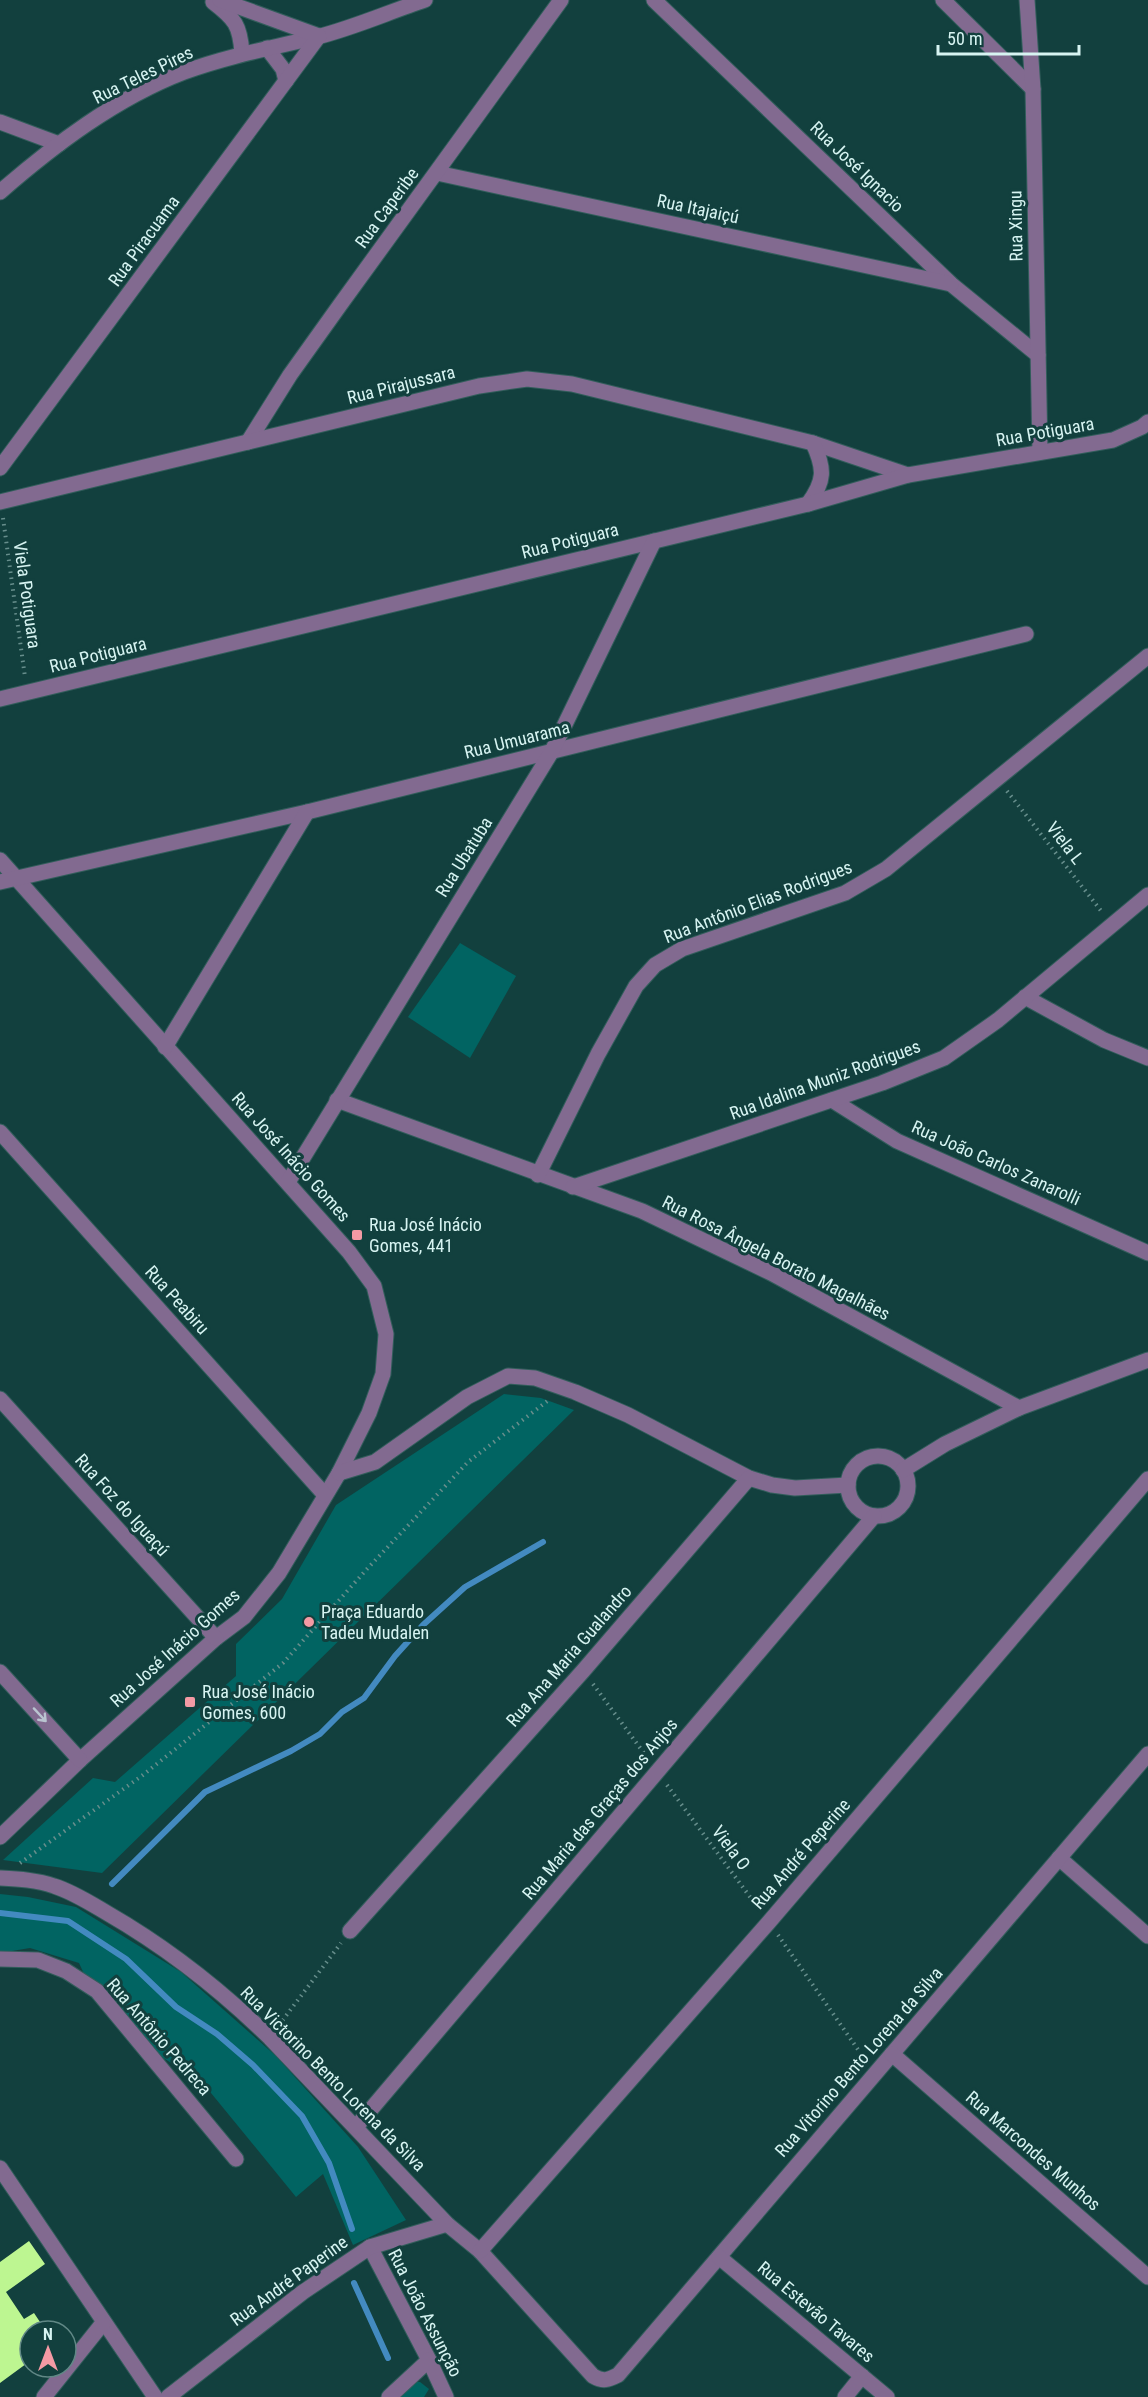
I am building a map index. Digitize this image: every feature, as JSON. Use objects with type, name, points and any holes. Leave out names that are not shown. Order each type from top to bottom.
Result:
[{"type":"street","points":[[211,0],[232,17],[240,33],[242,53]]},
{"type":"street","points":[[220,0],[319,36]]},
{"type":"street","name":"Rua Teles Pires","points":[[0,192],[59,144],[117,105],[182,73],[242,53],[319,36],[425,0]]},
{"type":"street","name":"Rua Caperibe","points":[[248,442],[309,349],[561,0]]},
{"type":"street","name":"Rua José Ignacio","points":[[654,0],[951,284],[1038,355]]},
{"type":"street","points":[[943,0],[1033,89]]},
{"type":"street","name":"Rua Xingu","points":[[1027,0],[1033,89],[1040,452]]},
{"type":"street","name":"Rua Piracuama","points":[[0,468],[319,36]]},
{"type":"street","points":[[267,48],[283,69],[286,81]]},
{"type":"street","points":[[0,122],[59,144]]},
{"type":"street","name":"Rua Itajaiçú","points":[[437,173],[951,284]]},
{"type":"street","name":"Rua Pirajussara","points":[[0,502],[479,386],[527,380],[572,384],[634,397],[813,443],[908,476]]},
{"type":"street","name":"Rua Potiguara","points":[[0,699],[808,504],[908,476],[1113,440],[1142,428],[1148,422]]},
{"type":"street","points":[[808,504],[822,482],[819,456],[813,443]]},
{"type":"street","name":"Rua Ubatuba","points":[[288,1182],[552,751],[654,541]]},
{"type":"street","name":"Rua Umuarama","points":[[0,882],[307,812],[1026,634]]},
{"type":"street","name":"Rua Antônio Elias Rodrigues","points":[[538,1175],[598,1054],[636,986],[655,965],[682,949],[845,893],[886,869],[1148,656]]},
{"type":"street","points":[[165,1047],[307,812]]},
{"type":"street","name":"Rua José Inácio Gomes","points":[[0,860],[349,1252],[374,1286],[386,1334],[383,1374],[369,1413],[339,1473],[279,1573],[244,1617],[216,1638],[80,1760],[0,1837]]},
{"type":"street","name":"Rua Idalina Muniz Rodrigues","points":[[573,1187],[882,1083],[944,1058],[998,1020],[1148,895]]},
{"type":"street","points":[[1025,997],[1104,1040],[1148,1058]]},
{"type":"street","name":"Rua Rosa Ângela Borato Magalhães","points":[[337,1100],[642,1211],[771,1273],[1019,1408]]},
{"type":"street","name":"Rua João Carlos Zanarolli","points":[[832,1100],[897,1141],[1148,1253]]},
{"type":"street","name":"Rua Peabiru","points":[[0,1132],[325,1495]]},
{"type":"street","points":[[903,1470],[945,1444],[1019,1408],[1147,1361]]},
{"type":"street","points":[[339,1473],[375,1462],[467,1397],[508,1376],[535,1378],[565,1388],[628,1415],[749,1478],[772,1485],[795,1488],[848,1485]]},
{"type":"street","name":"Rua Foz do Iguaçú","points":[[0,1399],[216,1638]]},
{"type":"street","points":[[869,1457],[888,1458],[903,1470],[908,1488],[901,1506],[884,1516],[874,1516],[866,1514],[852,1503],[848,1485],[854,1468],[869,1457]]},
{"type":"street","name":"Rua Ana Maria Gualandro","points":[[350,1931],[583,1671],[749,1478]]},
{"type":"street","name":"Rua André Peperine","points":[[480,2250],[769,1922],[1148,1479]]},
{"type":"street","name":"Rua Maria das Graças dos Anjos","points":[[356,2127],[874,1516]]},
{"type":"street","points":[[0,1672],[80,1760]]},
{"type":"street","name":"Rua Vitorino Bento Lorena da Silva","points":[[594,2376],[601,2381],[618,2375],[1148,1754]]},
{"type":"street","points":[[1059,1858],[1148,1936]]},
{"type":"street","name":"Rua Victorino Bento Lorena da Silva","points":[[1,1878],[54,1886],[78,1896],[141,1933],[182,1962],[251,2019],[447,2224],[480,2250],[594,2376]]},
{"type":"street","name":"Rua Antônio Pedreca","points":[[0,1959],[38,1960],[66,1971],[97,1991],[236,2159]]},
{"type":"street","name":"Rua Marcondes Munhos","points":[[892,2054],[1148,2277]]},
{"type":"street","points":[[0,2168],[155,2397]]},
{"type":"street","name":"Rua André Paperine","points":[[168,2397],[294,2299],[370,2247],[447,2224]]},
{"type":"street","name":"Rua João Assunção","points":[[370,2247],[446,2397]]},
{"type":"street","name":"Rua Estevão Tavares","points":[[719,2257],[887,2397]]},
{"type":"street","points":[[44,2397],[103,2323]]},
{"type":"street","points":[[389,2397],[429,2360]]},
{"type":"street","points":[[845,2397],[862,2376]]},
{"type":"path","name":"Viela Potiguara","points":[[0,502],[27,692]]},
{"type":"path","name":"Viela L","points":[[998,779],[1112,925]]},
{"type":"path","points":[[1,1878],[142,1775],[283,1663],[366,1570],[468,1462],[565,1388]]},
{"type":"path","name":"Viela O","points":[[583,1671],[769,1922],[874,2073]]},
{"type":"path","points":[[270,2038],[350,1931]]},
{"type":"shaded area","points":[[460,943],[516,976],[470,1058],[408,1017]]},
{"type":"shaded area","name":"Praça Eduardo Tadeu Mudalen","points":[[504,1394],[541,1398],[574,1410],[102,1873],[3,1860],[93,1778],[115,1782],[236,1676],[236,1644],[282,1599],[336,1505]]},
{"type":"shaded area","points":[[0,1894],[76,1907],[181,1972],[276,2056],[358,2147],[406,2220],[353,2245],[323,2174],[296,2197],[202,2082],[160,2056],[85,1976],[79,1963],[30,1948],[0,1953]]},
{"type":"shaded area","points":[[414,2382],[420,2382],[429,2389],[424,2397],[395,2397]]},
{"type":"building","points":[[29,2241],[45,2264],[6,2292],[24,2319],[18,2319],[18,2370],[0,2383],[0,2262]]},
{"type":"building","points":[[34,2313],[38,2319],[24,2319]]},
{"type":"waterway","points":[[112,1884],[205,1792],[291,1751],[320,1734],[342,1712],[364,1698],[395,1656],[423,1625],[465,1587],[543,1542]]},
{"type":"waterway","points":[[0,1913],[68,1921],[126,1959],[176,2007],[217,2034],[253,2065],[302,2116],[329,2163],[352,2229]]},
{"type":"waterway","points":[[354,2283],[388,2358]]},
{"type":"place","name":"Rua José Inácio Gomes, 441","points":[[357,1235]]},
{"type":"place","name":"Praça Eduardo Tadeu Mudalen","points":[[309,1622]]},
{"type":"place","name":"Rua José Inácio Gomes, 600","points":[[190,1702]]}]
